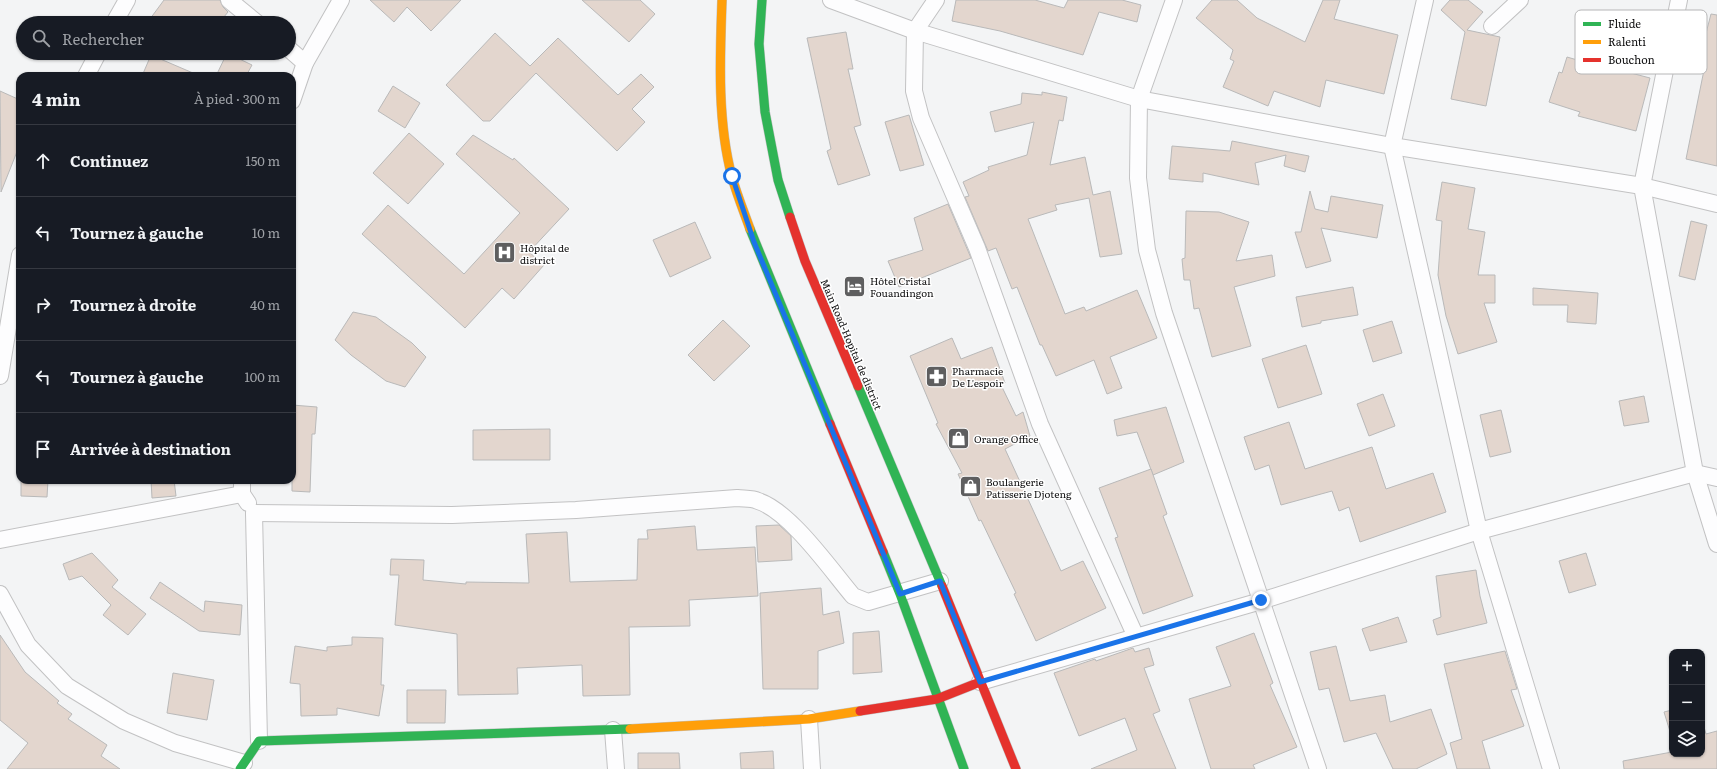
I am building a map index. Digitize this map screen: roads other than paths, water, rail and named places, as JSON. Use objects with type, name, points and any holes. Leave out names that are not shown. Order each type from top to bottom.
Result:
[{"type":"main road","points":[[722,0],[719,69],[723,122],[732,176],[760,257],[900,594],[937,699],[964,769]]},
{"type":"main road","name":"Main Road-Hopital de district","points":[[762,0],[760,44],[764,112],[778,180],[805,261],[940,581],[1016,769]]},
{"type":"main road","points":[[242,766],[260,741],[613,730],[809,719],[937,699],[980,682]]},
{"type":"street","points":[[118,16],[127,0]]},
{"type":"street","points":[[229,0],[248,16]]},
{"type":"street","points":[[296,89],[305,63],[341,0]]},
{"type":"street","points":[[831,0],[914,31],[1139,100],[1392,146],[1642,186],[1717,204]]},
{"type":"street","points":[[936,0],[914,31],[914,91],[921,118],[977,248],[1040,424],[1136,637]]},
{"type":"street","points":[[1174,0],[1139,100],[1138,178],[1147,250],[1164,313],[1318,769]]},
{"type":"street","points":[[1425,0],[1392,146],[1479,531],[1551,769]]},
{"type":"street","points":[[1492,26],[1520,0]]},
{"type":"street","points":[[1677,10],[1679,0]]},
{"type":"street","points":[[296,55],[305,63]]},
{"type":"street","points":[[88,72],[94,60]]},
{"type":"street","points":[[1664,74],[1642,186],[1694,473],[1717,544]]},
{"type":"street","points":[[0,376],[16,279]]},
{"type":"street","points":[[980,682],[1261,600],[1479,531],[1694,473],[1717,478]]},
{"type":"street","points":[[0,540],[242,487],[254,513],[260,741]]},
{"type":"street","points":[[254,513],[452,514],[576,510],[737,498],[758,501],[779,512],[795,528],[853,596],[868,602],[900,594],[940,581]]},
{"type":"street","points":[[0,594],[28,645],[67,686],[124,721],[175,743],[242,766]]},
{"type":"street","points":[[809,719],[812,769]]},
{"type":"street","points":[[613,730],[616,769]]},
{"type":"place","name":"Hôpital de district","points":[[505,253]]},
{"type":"place","name":"Hôtel Cristal Fouandingon","points":[[855,286]]},
{"type":"place","name":"Pharmacie De L'espoir","points":[[937,376]]},
{"type":"place","name":"Orange Office","points":[[959,438]]},
{"type":"place","name":"Boulangerie Patisserie Djoteng","points":[[970,487]]}]
